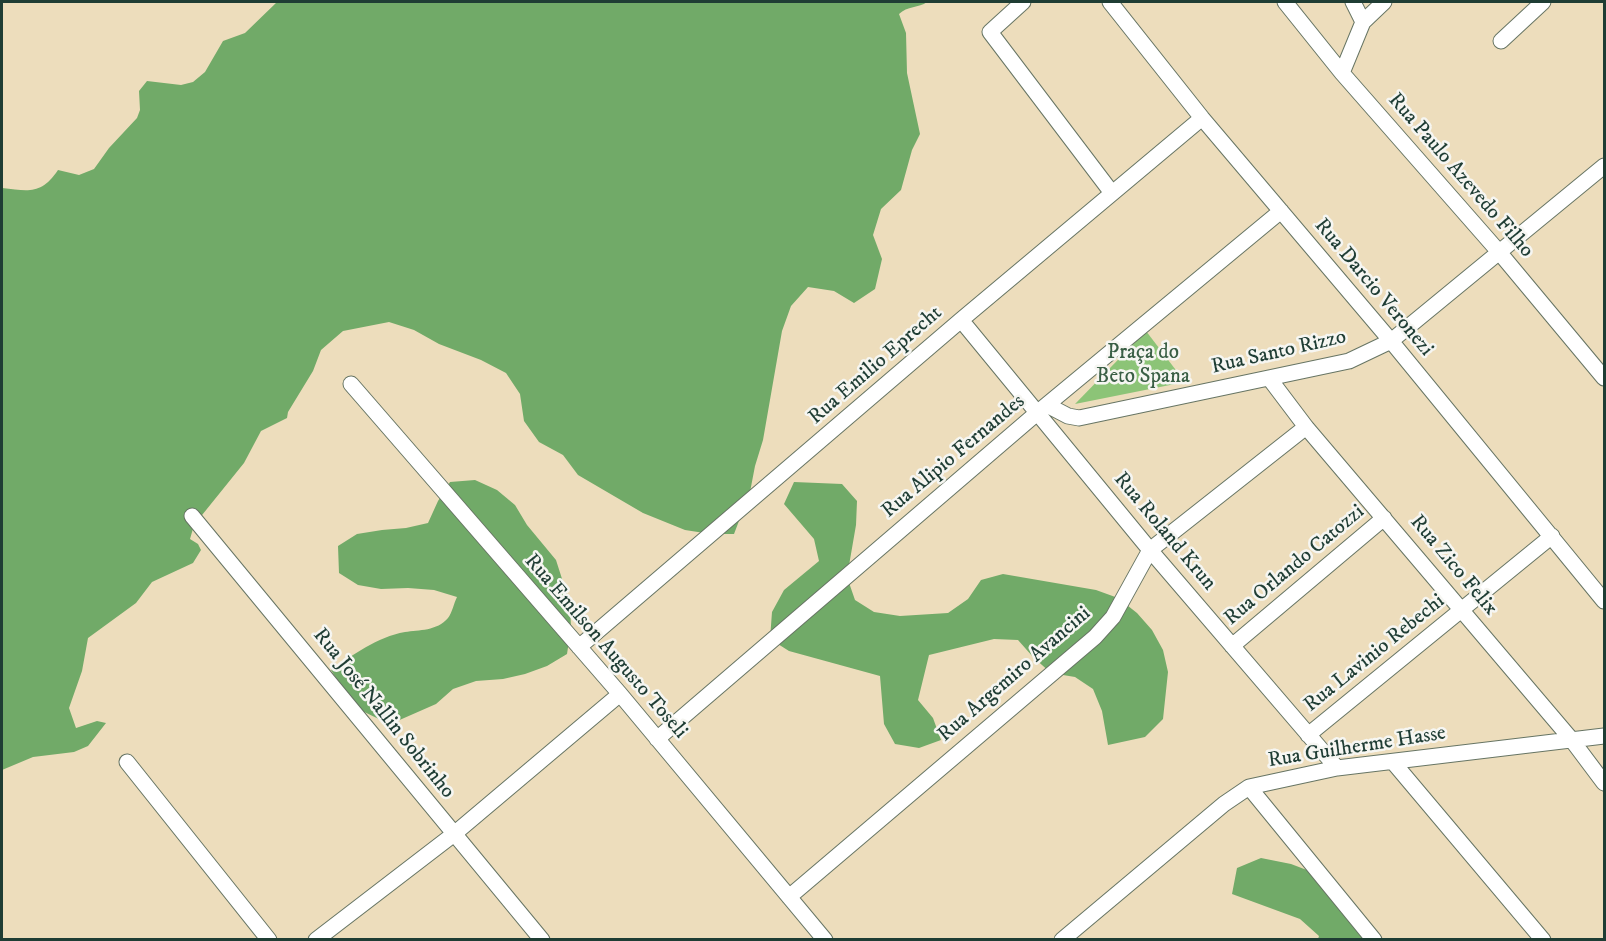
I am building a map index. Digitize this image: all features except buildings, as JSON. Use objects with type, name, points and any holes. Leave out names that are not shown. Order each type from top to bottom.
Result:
[{"type":"street","points":[[1023,2],[990,32],[1113,193]]},
{"type":"street","name":"Rua Darcio Veronezi","points":[[1110,2],[1202,118],[1391,341],[1605,601]]},
{"type":"street","name":"Rua Paulo Azevedo Filho","points":[[1285,2],[1342,74],[1499,252],[1605,378]]},
{"type":"street","points":[[1353,2],[1363,22]]},
{"type":"street","points":[[1342,74],[1363,22],[1384,2]]},
{"type":"street","points":[[1501,41],[1543,2]]},
{"type":"street","name":"Rua Emilio Eprecht","points":[[579,647],[961,320],[1202,118]]},
{"type":"street","name":"Rua Santo Rizzo","points":[[1042,409],[1079,418],[1349,361],[1391,341],[1605,166]]},
{"type":"street","name":"Rua Alipio Fernandes","points":[[657,738],[1042,409],[1281,211]]},
{"type":"street","name":"Rua Roland Krun","points":[[961,320],[1042,409],[1150,550],[1337,768]]},
{"type":"street","name":"Rua Zico Felix","points":[[1269,378],[1306,427],[1463,610],[1605,783]]},
{"type":"street","name":"Rua Emilson Augusto Toseli","points":[[351,384],[620,694],[825,939]]},
{"type":"street","name":"Rua Argemiro Avancini","points":[[789,897],[1095,637],[1113,617],[1150,550],[1306,427]]},
{"type":"street","name":"Rua José Nallin Sobrinho","points":[[192,516],[542,939]]},
{"type":"street","name":"Rua Orlando Catozzi","points":[[1232,646],[1384,518]]},
{"type":"street","name":"Rua Lavinio Rebechi","points":[[1308,735],[1551,536]]},
{"type":"street","points":[[316,939],[454,834],[620,694]]},
{"type":"street","name":"Rua Guilherme Hasse","points":[[1062,939],[1224,804],[1249,787],[1337,768],[1605,736]]},
{"type":"street","points":[[127,762],[269,939]]},
{"type":"street","points":[[1393,762],[1543,939]]},
{"type":"street","points":[[1249,787],[1374,939]]},
{"type":"green space","points":[[277,2],[927,2],[899,14],[906,33],[907,73],[920,134],[912,150],[901,190],[881,209],[873,235],[882,259],[875,289],[854,303],[834,291],[808,287],[791,306],[782,331],[763,440],[750,492],[734,534],[711,534],[685,530],[643,513],[578,475],[563,455],[539,442],[524,421],[520,394],[506,373],[481,360],[439,344],[414,330],[389,322],[343,331],[321,350],[313,371],[288,412],[287,418],[261,431],[244,463],[194,525],[190,539],[198,544],[201,550],[193,563],[152,582],[136,603],[88,638],[82,671],[69,708],[76,728],[97,721],[106,723],[88,746],[74,752],[33,757],[2,770],[2,188],[34,190],[46,184],[58,170],[79,175],[94,169],[109,148],[137,118],[140,110],[139,91],[147,81],[181,85],[193,82],[205,72],[223,41],[245,33]]},
{"type":"green space","name":"Praça do Beto Spana","points":[[1146,331],[1185,382],[1075,404]]},
{"type":"green space","points":[[475,480],[497,490],[515,505],[527,525],[556,560],[570,604],[571,628],[567,654],[547,666],[525,674],[503,679],[476,681],[453,689],[436,704],[395,722],[385,722],[354,707],[331,670],[366,647],[385,638],[439,625],[449,616],[457,597],[434,590],[381,589],[358,585],[339,573],[338,546],[357,534],[428,523],[450,482]]},
{"type":"green space","points":[[794,482],[842,484],[857,501],[856,525],[847,577],[855,600],[874,612],[900,616],[948,613],[968,599],[981,580],[1003,574],[1096,590],[1118,598],[1137,613],[1152,630],[1163,650],[1168,672],[1163,719],[1145,737],[1108,745],[1102,711],[1093,689],[1075,677],[1051,673],[1018,640],[994,639],[929,655],[918,700],[933,718],[941,740],[919,748],[895,744],[884,724],[880,676],[789,651],[770,639],[772,612],[784,590],[819,561],[814,539],[784,504]]},
{"type":"green space","points":[[1261,858],[1291,864],[1312,872],[1379,939],[1318,939],[1319,936],[1300,919],[1232,894],[1237,868]]}]
